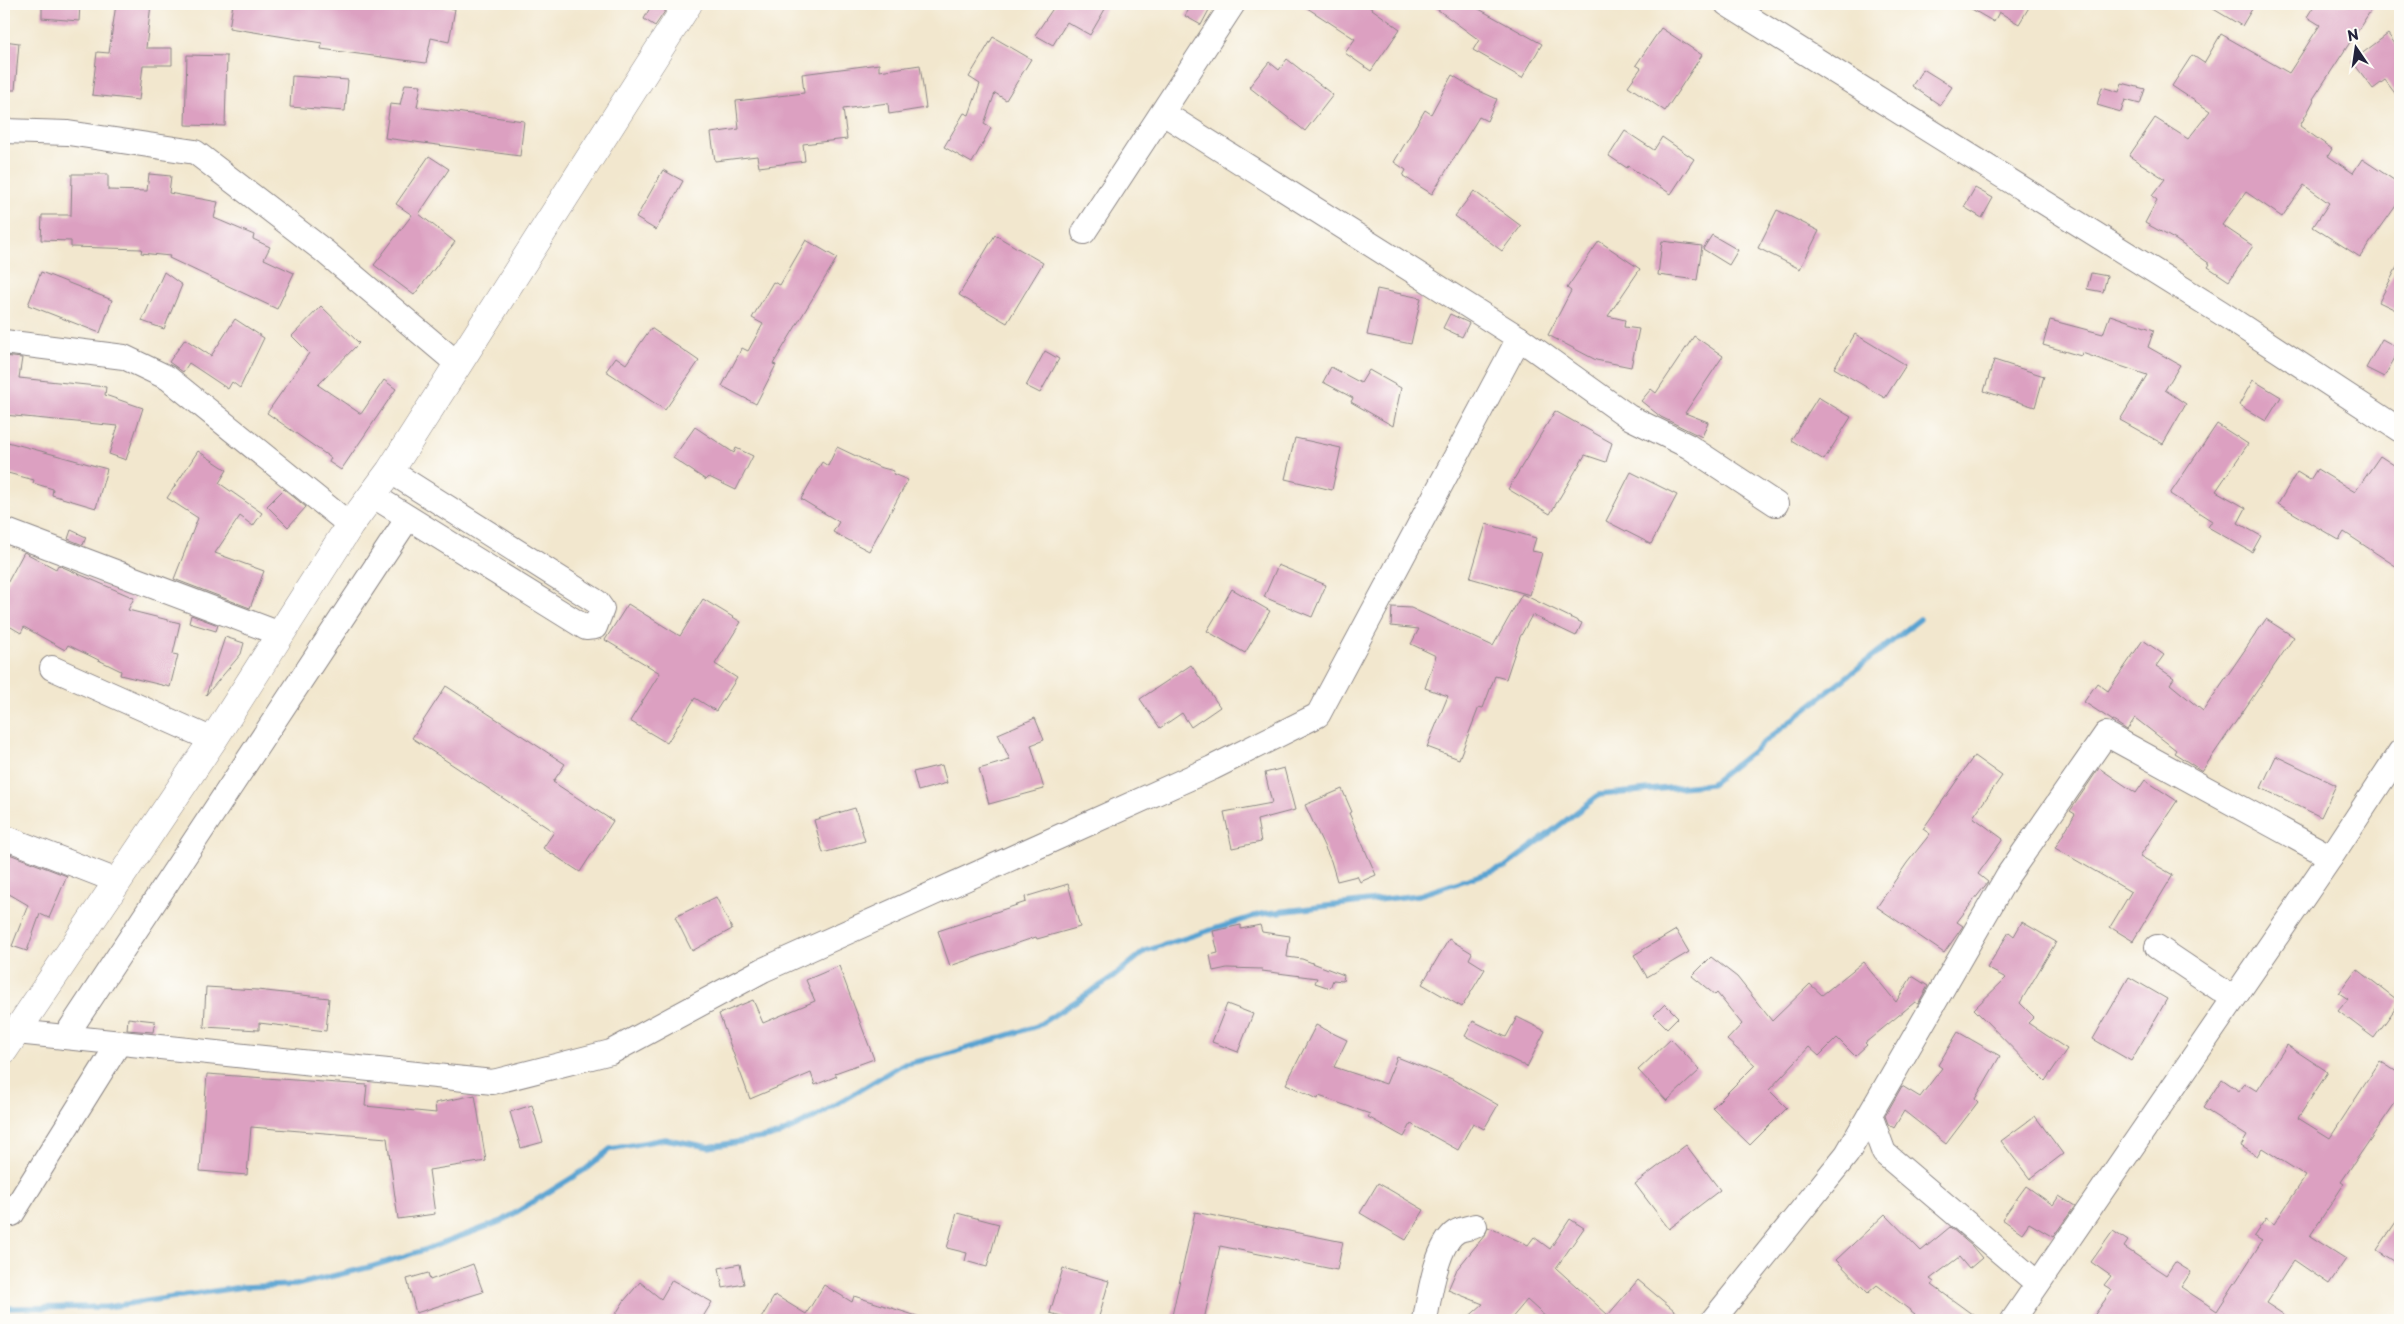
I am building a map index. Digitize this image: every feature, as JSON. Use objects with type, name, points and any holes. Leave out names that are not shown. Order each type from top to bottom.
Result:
[{"type":"main road","points":[[10,1041],[213,740],[350,524],[390,471],[688,4]]},
{"type":"street","points":[[1084,232],[1233,4]]},
{"type":"street","points":[[1727,4],[2220,312],[2400,430]]},
{"type":"street","points":[[1163,113],[1519,338],[1629,417],[1688,446],[1776,504]]},
{"type":"street","points":[[4,131],[68,133],[195,152],[324,251],[458,365]]},
{"type":"street","points":[[10,1041],[65,1037],[493,1082],[611,1052],[764,970],[1221,764],[1318,715],[1519,338]]},
{"type":"street","points":[[4,342],[124,357],[168,378],[350,524]]},
{"type":"street","points":[[372,496],[586,628],[595,627],[602,609],[597,602],[390,471]]},
{"type":"street","points":[[65,1037],[408,518]]},
{"type":"street","points":[[4,530],[280,634]]},
{"type":"street","points":[[507,579],[520,553]]},
{"type":"street","points":[[545,602],[559,578]]},
{"type":"street","points":[[52,668],[213,740]]},
{"type":"street","points":[[1713,1320],[1847,1154],[2008,875],[2106,734],[2331,857]]},
{"type":"street","points":[[2013,1320],[2331,857],[2400,752]]},
{"type":"street","points":[[4,837],[117,881]]},
{"type":"street","points":[[2157,947],[2233,998]]},
{"type":"street","points":[[12,1214],[119,1043]]},
{"type":"street","points":[[1870,1115],[1884,1153],[2037,1283]]},
{"type":"street","points":[[1847,1154],[1884,1153]]},
{"type":"street","points":[[1425,1320],[1430,1288],[1444,1246],[1456,1232],[1474,1226]]},
{"type":"building","points":[[42,4],[80,4],[79,21],[42,18]]},
{"type":"building","points":[[116,4],[151,4],[146,48],[172,48],[172,65],[143,65],[139,100],[92,95],[97,52],[109,53]]},
{"type":"building","points":[[233,4],[430,4],[455,9],[449,42],[431,38],[426,63],[321,49],[322,43],[229,28]]},
{"type":"building","points":[[652,4],[670,4],[655,26],[644,19]]},
{"type":"building","points":[[1056,4],[1108,4],[1090,35],[1067,22],[1053,45],[1035,35]]},
{"type":"building","points":[[1192,4],[1198,4],[1209,10],[1201,25],[1185,16]]},
{"type":"building","points":[[1301,4],[1365,4],[1400,29],[1371,71],[1345,53],[1355,39]]},
{"type":"building","points":[[1430,4],[1470,4],[1542,44],[1522,78],[1473,50],[1479,40]]},
{"type":"building","points":[[1963,4],[2031,4],[2019,24],[1999,12],[1994,22]]},
{"type":"building","points":[[2205,4],[2255,4],[2242,26]]},
{"type":"building","points":[[2315,4],[2375,4],[2313,99],[2300,126],[2332,149],[2328,156],[2353,173],[2362,159],[2400,184],[2400,200],[2360,257],[2313,227],[2329,203],[2304,185],[2282,217],[2246,192],[2222,225],[2253,246],[2229,281],[2208,267],[2210,264],[2176,240],[2145,223],[2157,200],[2152,196],[2165,179],[2129,156],[2155,118],[2188,139],[2210,111],[2172,86],[2192,55],[2204,63],[2221,34],[2289,73],[2320,25],[2307,17]]},
{"type":"building","points":[[1661,28],[1702,55],[1665,111],[1628,86],[1641,68],[1636,65]]},
{"type":"building","points":[[2388,34],[2400,51],[2400,100],[2385,80],[2373,89],[2352,61]]},
{"type":"building","points":[[993,37],[1031,59],[1006,100],[995,93],[984,124],[991,128],[972,163],[944,147],[964,113],[969,115],[980,84],[969,77]]},
{"type":"building","points":[[4,41],[19,43],[15,90],[4,90]]},
{"type":"building","points":[[187,55],[227,56],[225,126],[185,125]]},
{"type":"building","points":[[1287,59],[1333,95],[1305,131],[1249,87],[1269,62],[1279,70]]},
{"type":"building","points":[[879,64],[879,71],[920,65],[926,108],[889,114],[888,103],[843,109],[847,139],[803,144],[805,161],[759,167],[757,156],[715,161],[711,133],[739,129],[736,101],[804,93],[802,74]]},
{"type":"building","points":[[1923,69],[1952,87],[1940,105],[1912,86]]},
{"type":"building","points":[[1452,75],[1475,89],[1497,99],[1487,121],[1479,117],[1432,194],[1403,176],[1406,170],[1394,162],[1425,110],[1431,114]]},
{"type":"building","points":[[292,76],[348,80],[345,111],[290,107]]},
{"type":"building","points":[[2122,83],[2145,89],[2140,104],[2125,100],[2121,112],[2097,105],[2102,87],[2119,92]]},
{"type":"building","points":[[405,84],[421,85],[417,107],[524,121],[520,156],[385,138],[390,104],[400,105]]},
{"type":"building","points":[[1625,131],[1654,150],[1662,137],[1694,159],[1671,194],[1609,156]]},
{"type":"building","points":[[429,156],[449,169],[419,214],[455,242],[414,295],[374,265],[412,215],[396,204]]},
{"type":"building","points":[[663,170],[683,181],[656,230],[636,218]]},
{"type":"building","points":[[72,174],[108,174],[108,190],[147,191],[149,174],[171,176],[169,193],[218,202],[214,218],[254,235],[253,239],[270,247],[264,259],[294,273],[277,309],[169,258],[170,256],[141,253],[142,249],[71,247],[71,241],[41,240],[42,215],[71,215]]},
{"type":"building","points":[[1975,188],[1993,198],[1982,218],[1964,207]]},
{"type":"building","points":[[1474,191],[1521,226],[1502,251],[1455,216]]},
{"type":"building","points":[[1777,210],[1819,231],[1800,269],[1758,248]]},
{"type":"building","points":[[995,235],[1043,263],[1007,323],[959,295]]},
{"type":"building","points":[[1712,235],[1738,250],[1729,265],[1703,249]]},
{"type":"building","points":[[806,240],[837,258],[773,364],[776,365],[756,404],[722,386],[742,348],[748,351],[763,324],[752,318],[773,282],[780,285]]},
{"type":"building","points":[[1599,241],[1640,269],[1608,316],[1625,320],[1624,327],[1639,329],[1631,367],[1596,360],[1548,335],[1571,291],[1567,288]]},
{"type":"building","points":[[1662,241],[1702,246],[1697,280],[1658,275]]},
{"type":"building","points":[[2400,261],[2400,312],[2379,302]]},
{"type":"building","points":[[41,272],[112,300],[100,333],[28,305]]},
{"type":"building","points":[[164,272],[182,285],[164,329],[142,321]]},
{"type":"building","points":[[2091,273],[2107,276],[2103,292],[2087,289]]},
{"type":"building","points":[[1377,289],[1421,298],[1411,344],[1367,335]]},
{"type":"building","points":[[321,306],[359,343],[318,385],[361,414],[384,380],[396,389],[341,470],[329,462],[331,458],[267,413],[309,353],[292,336]]},
{"type":"building","points":[[1450,314],[1469,323],[1462,337],[1443,328]]},
{"type":"building","points":[[2110,315],[2154,330],[2148,347],[2180,365],[2165,390],[2186,404],[2163,444],[2120,420],[2147,375],[2082,353],[2081,356],[2043,345],[2050,320],[2103,334]]},
{"type":"building","points":[[235,319],[264,338],[240,388],[232,382],[228,389],[189,363],[183,372],[169,362],[185,339],[211,356]]},
{"type":"building","points":[[651,328],[699,361],[665,410],[606,371],[616,357],[626,364]]},
{"type":"building","points":[[1855,334],[1906,365],[1885,398],[1834,368]]},
{"type":"building","points":[[1694,336],[1723,356],[1685,413],[1708,422],[1702,437],[1661,417],[1641,401],[1651,389],[1656,393]]},
{"type":"building","points":[[2382,339],[2400,349],[2384,377],[2366,368]]},
{"type":"building","points":[[1045,351],[1059,359],[1040,393],[1026,386]]},
{"type":"building","points":[[4,356],[22,358],[19,378],[106,387],[105,395],[143,408],[126,460],[109,454],[118,426],[4,415]]},
{"type":"building","points":[[1994,360],[2044,376],[2035,407],[1984,391]]},
{"type":"building","points":[[1331,367],[1361,383],[1369,370],[1401,388],[1393,426],[1351,402],[1353,398],[1323,382]]},
{"type":"building","points":[[2253,380],[2281,397],[2266,421],[2239,405]]},
{"type":"building","points":[[1818,397],[1851,417],[1824,460],[1791,440]]},
{"type":"building","points":[[1555,411],[1612,443],[1606,462],[1585,455],[1550,514],[1508,489]]},
{"type":"building","points":[[2217,424],[2248,444],[2216,491],[2246,508],[2238,523],[2261,536],[2252,552],[2208,527],[2212,521],[2170,494]]},
{"type":"building","points":[[695,427],[734,453],[736,448],[753,456],[736,490],[709,477],[706,480],[673,458]]},
{"type":"building","points":[[1295,438],[1341,448],[1332,490],[1285,479]]},
{"type":"building","points":[[4,441],[107,469],[96,508],[52,495],[53,489],[33,483],[34,480],[4,472]]},
{"type":"building","points":[[837,447],[879,467],[894,471],[893,474],[908,480],[869,551],[833,532],[839,522],[801,499],[822,462],[828,466]]},
{"type":"building","points":[[198,451],[227,470],[219,483],[262,513],[253,526],[240,516],[215,553],[264,571],[250,608],[174,579],[198,518],[167,498]]},
{"type":"building","points":[[2380,456],[2400,469],[2400,569],[2344,532],[2339,540],[2278,504],[2297,472],[2310,480],[2317,469],[2355,492]]},
{"type":"building","points":[[1631,472],[1677,495],[1651,544],[1606,521]]},
{"type":"building","points":[[284,489],[306,507],[288,527],[267,506]]},
{"type":"building","points":[[1486,524],[1536,538],[1532,551],[1542,553],[1530,595],[1470,578]]},
{"type":"building","points":[[71,530],[86,537],[83,545],[68,539]]},
{"type":"building","points":[[24,552],[56,569],[58,565],[134,598],[128,610],[180,623],[173,654],[178,655],[170,687],[120,675],[121,671],[68,645],[65,650],[24,627],[21,633],[4,623],[4,589]]},
{"type":"building","points":[[1278,565],[1326,585],[1312,617],[1264,597]]},
{"type":"building","points":[[1232,589],[1270,611],[1245,653],[1207,631]]},
{"type":"building","points":[[1522,594],[1582,623],[1576,636],[1532,615],[1520,637],[1506,679],[1495,676],[1483,708],[1479,707],[1459,759],[1427,747],[1448,696],[1425,688],[1436,656],[1411,644],[1419,629],[1391,626],[1392,607],[1411,608],[1493,646]]},
{"type":"building","points":[[703,599],[741,622],[715,664],[737,678],[716,711],[695,698],[667,743],[630,721],[660,673],[605,640],[628,604],[680,636]]},
{"type":"building","points":[[191,615],[218,625],[216,631],[189,623]]},
{"type":"building","points":[[2266,619],[2294,637],[2202,771],[2174,753],[2176,750],[2135,718],[2127,730],[2084,702],[2097,683],[2108,691],[2143,640],[2164,655],[2156,666],[2174,678],[2170,684],[2203,711]]},
{"type":"building","points":[[225,637],[244,643],[241,654],[206,695]]},
{"type":"building","points":[[1191,665],[1220,707],[1191,727],[1182,713],[1160,728],[1140,699]]},
{"type":"building","points":[[446,686],[565,764],[553,782],[613,821],[580,872],[543,848],[554,832],[412,738]]},
{"type":"building","points":[[1035,718],[1044,740],[1031,745],[1044,789],[989,804],[979,769],[1010,760],[998,734]]},
{"type":"building","points":[[1974,756],[2002,776],[1973,817],[2003,839],[1978,874],[1988,882],[1957,922],[1963,926],[1944,953],[1877,907],[1907,863],[1930,834],[1923,829]]},
{"type":"building","points":[[2276,756],[2336,785],[2321,817],[2261,788]]},
{"type":"building","points":[[942,765],[947,783],[918,791],[913,772]]},
{"type":"building","points":[[1284,768],[1295,810],[1257,820],[1261,842],[1232,848],[1224,812],[1272,803],[1265,773]]},
{"type":"building","points":[[2099,768],[2136,793],[2145,780],[2177,801],[2140,856],[2173,875],[2133,941],[2110,927],[2131,892],[2055,848],[2075,814],[2070,811]]},
{"type":"building","points":[[1342,789],[1352,812],[1349,813],[1376,875],[1360,882],[1357,876],[1337,881],[1331,861],[1305,805]]},
{"type":"building","points":[[855,808],[865,841],[823,853],[814,820]]},
{"type":"building","points":[[4,852],[67,876],[49,918],[40,914],[27,951],[12,946],[28,905],[4,891]]},
{"type":"building","points":[[1068,884],[1080,927],[1037,939],[1036,937],[950,966],[938,931],[1026,902],[1025,897]]},
{"type":"building","points":[[716,897],[732,929],[692,951],[675,917]]},
{"type":"building","points":[[2022,922],[2056,942],[2020,1003],[2034,1017],[2028,1023],[2067,1049],[2045,1081],[1974,1009],[2006,978],[1987,968],[2009,932],[2014,936]]},
{"type":"building","points":[[1241,925],[1241,929],[1260,925],[1262,932],[1290,936],[1287,957],[1302,959],[1344,975],[1343,981],[1333,980],[1330,988],[1315,983],[1317,978],[1262,971],[1262,969],[1227,968],[1213,971],[1210,955],[1218,953],[1213,931]]},
{"type":"building","points":[[1676,930],[1689,952],[1647,977],[1634,955]]},
{"type":"building","points":[[1449,939],[1472,953],[1469,959],[1485,969],[1462,1007],[1422,984]]},
{"type":"building","points":[[1711,957],[1737,977],[1772,1021],[1810,984],[1822,995],[1863,962],[1896,1002],[1912,976],[1928,986],[1918,1004],[1915,1002],[1865,1043],[1867,1045],[1855,1056],[1837,1038],[1819,1056],[1809,1047],[1769,1090],[1787,1108],[1750,1145],[1712,1108],[1755,1065],[1727,1040],[1742,1024],[1717,993],[1715,995],[1692,976]]},
{"type":"building","points":[[839,966],[874,1059],[835,1073],[837,1076],[815,1085],[811,1073],[750,1099],[719,1014],[753,1000],[763,1023],[815,1001],[806,980]]},
{"type":"building","points":[[2357,969],[2400,1002],[2374,1038],[2338,1011],[2348,999],[2339,993]]},
{"type":"building","points":[[2129,977],[2167,999],[2131,1061],[2093,1039]]},
{"type":"building","points":[[206,987],[257,990],[329,998],[326,1031],[259,1023],[259,1030],[204,1027]]},
{"type":"building","points":[[1227,1004],[1253,1014],[1238,1052],[1212,1042]]},
{"type":"building","points":[[1665,1004],[1678,1017],[1667,1028],[1654,1015]]},
{"type":"building","points":[[1517,1017],[1545,1031],[1527,1067],[1465,1036],[1473,1021],[1506,1037]]},
{"type":"building","points":[[128,1018],[155,1021],[153,1032],[127,1030]]},
{"type":"building","points":[[1316,1025],[1347,1040],[1334,1067],[1386,1084],[1397,1057],[1452,1079],[1498,1105],[1484,1129],[1473,1123],[1458,1150],[1411,1124],[1404,1137],[1368,1117],[1370,1114],[1319,1096],[1318,1099],[1286,1084]]},
{"type":"building","points":[[1958,1032],[2000,1056],[1975,1099],[1978,1102],[1946,1144],[1904,1111],[1894,1128],[1888,1124],[1885,1116],[1902,1086],[1920,1097],[1942,1068],[1938,1065]]},
{"type":"building","points":[[1671,1039],[1700,1070],[1667,1101],[1638,1070]]},
{"type":"building","points":[[2287,1045],[2328,1072],[2298,1118],[2330,1138],[2380,1061],[2400,1074],[2400,1096],[2341,1182],[2344,1184],[2310,1236],[2346,1259],[2329,1284],[2294,1260],[2266,1303],[2292,1320],[2091,1320],[2112,1290],[2104,1285],[2111,1276],[2091,1262],[2113,1231],[2128,1241],[2124,1247],[2166,1275],[2175,1262],[2191,1272],[2181,1287],[2217,1311],[2262,1241],[2254,1236],[2266,1218],[2274,1224],[2306,1176],[2262,1148],[2257,1156],[2241,1146],[2247,1136],[2203,1108],[2222,1079],[2239,1091],[2244,1083],[2257,1091]]},
{"type":"building","points":[[207,1074],[367,1085],[365,1106],[436,1113],[435,1103],[475,1095],[486,1161],[429,1170],[435,1214],[398,1219],[387,1138],[251,1127],[247,1175],[200,1171]]},
{"type":"building","points":[[532,1105],[543,1142],[521,1148],[510,1112]]},
{"type":"building","points":[[2035,1116],[2063,1154],[2030,1179],[2001,1141]]},
{"type":"building","points":[[1686,1145],[1720,1190],[1669,1229],[1635,1184]]},
{"type":"building","points":[[1378,1183],[1424,1210],[1406,1240],[1360,1213]]},
{"type":"building","points":[[2026,1186],[2053,1205],[2059,1196],[2075,1206],[2053,1237],[2029,1223],[2022,1233],[2002,1219]]},
{"type":"building","points":[[1195,1212],[1343,1242],[1337,1270],[1220,1246],[1204,1320],[1171,1320]]},
{"type":"building","points":[[957,1213],[999,1224],[987,1267],[965,1261],[967,1253],[947,1248]]},
{"type":"building","points":[[1885,1214],[1921,1251],[1950,1227],[1972,1246],[1982,1258],[1969,1269],[1959,1257],[1930,1279],[1934,1282],[1932,1285],[1980,1320],[1910,1320],[1915,1314],[1877,1285],[1868,1293],[1836,1260]]},
{"type":"building","points":[[2400,1216],[2400,1265],[2377,1250]]},
{"type":"building","points":[[1570,1219],[1584,1228],[1556,1268],[1608,1315],[1638,1280],[1686,1320],[1549,1320],[1527,1300],[1510,1320],[1465,1320],[1483,1304],[1448,1290],[1457,1269],[1485,1235],[1488,1227],[1528,1245],[1534,1237],[1550,1249]]},
{"type":"building","points":[[473,1264],[483,1292],[416,1313],[407,1279],[428,1273],[430,1280]]},
{"type":"building","points":[[740,1264],[744,1284],[723,1288],[719,1268]]},
{"type":"building","points":[[1063,1268],[1109,1281],[1098,1320],[1076,1320],[1050,1313]]},
{"type":"building","points":[[672,1280],[712,1302],[701,1320],[612,1320],[624,1301],[640,1282],[661,1299]]},
{"type":"building","points":[[824,1285],[852,1302],[854,1296],[920,1317],[919,1320],[760,1320],[775,1295],[806,1314]]},
{"type":"waterway","points":[[4,1308],[107,1307],[242,1287],[296,1285],[370,1267],[427,1249],[502,1221],[586,1169],[610,1149],[665,1139],[709,1147],[778,1135],[817,1116],[901,1065],[942,1056],[1037,1026],[1112,978],[1145,951],[1261,914],[1419,895],[1505,867],[1599,795],[1711,784],[1920,619]]}]
